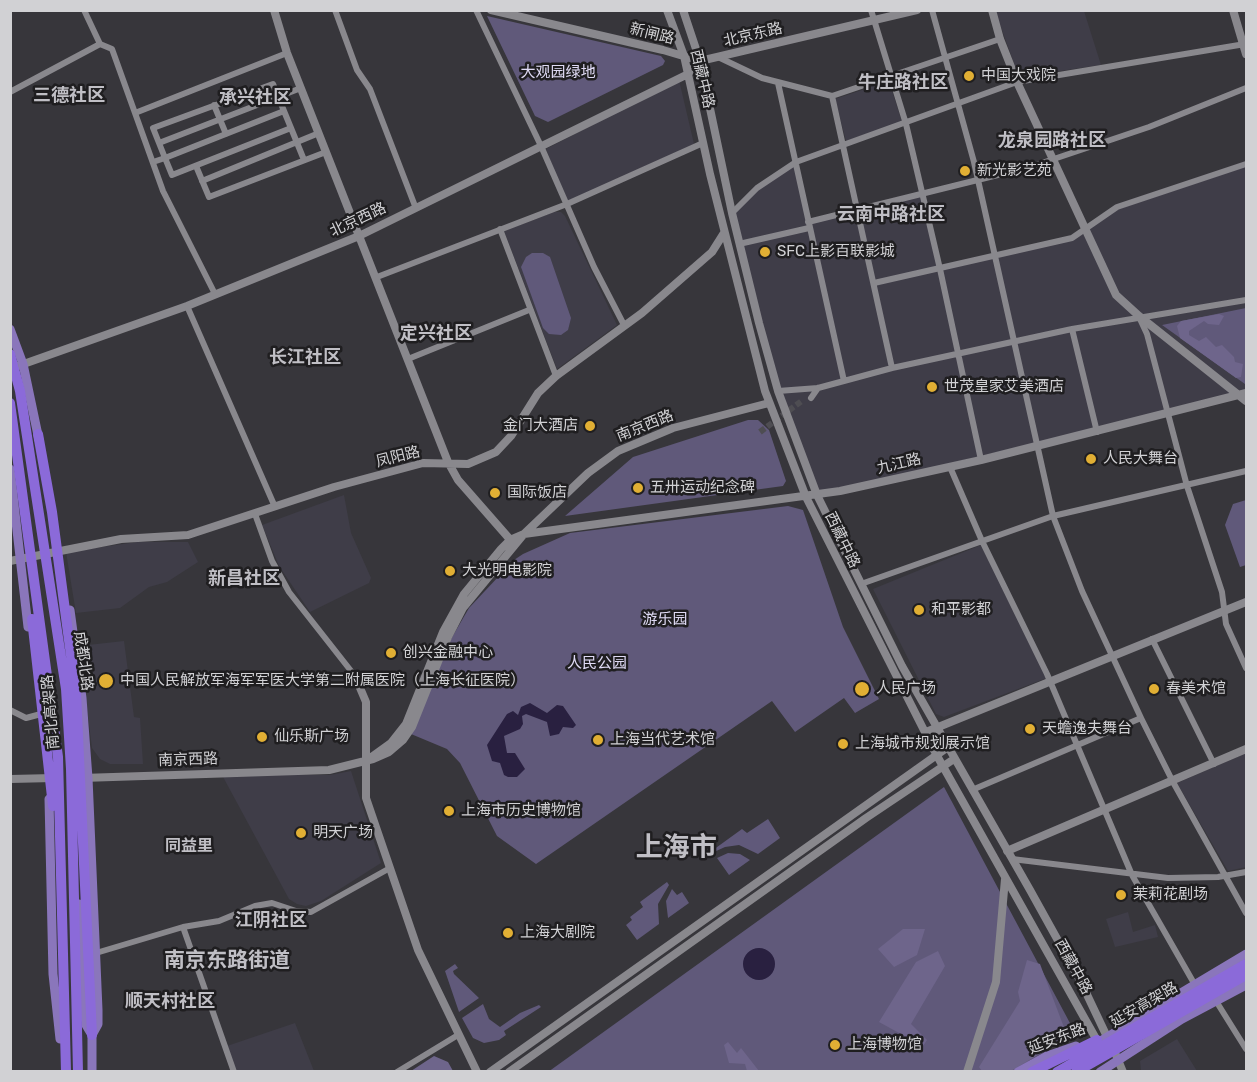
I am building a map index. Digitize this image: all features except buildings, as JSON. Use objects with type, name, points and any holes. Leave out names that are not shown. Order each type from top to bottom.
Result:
[{"type":"highway","name":"南北高架路","points":[[10,354],[20,391],[61,659],[74,774],[78,1071]]},
{"type":"highway","name":"南北高架路","points":[[10,403],[58,758],[64,1071]]},
{"type":"highway","points":[[38,434],[79,695],[92,1035]]},
{"type":"highway","points":[[10,436],[46,734],[53,813],[58,1003]]},
{"type":"highway","points":[[40,686],[44,652]]},
{"type":"highway","points":[[61,659],[79,695]]},
{"type":"highway","points":[[46,734],[58,758]]},
{"type":"highway","points":[[74,774],[79,740]]},
{"type":"highway","name":"延安高架路","points":[[1058,1071],[1246,964]]},
{"type":"highway","name":"延安高架路","points":[[1076,1071],[1246,975]]},
{"type":"highway","points":[[1089,1071],[1246,983]]},
{"type":"highway","points":[[1032,1071],[1101,1039]]},
{"type":"main road","points":[[274,10],[287,53],[448,462],[458,480],[513,543]]},
{"type":"main road","name":"新闸路","points":[[491,10],[700,61]]},
{"type":"main road","name":"西藏中路","points":[[667,10],[684,56],[724,233],[769,403],[806,497],[936,754],[1101,1039]]},
{"type":"main road","name":"西藏中路","points":[[683,10],[700,61],[739,244],[778,391],[817,495],[902,666],[1081,982],[1101,1039]]},
{"type":"main road","name":"北京东路","points":[[700,61],[917,10]]},
{"type":"main road","points":[[992,10],[1000,39],[1017,82],[1111,287],[1121,301],[1138,316],[1244,397]]},
{"type":"main road","points":[[1233,10],[1246,48]]},
{"type":"main road","name":"北京西路","points":[[10,369],[187,306],[359,236],[415,206],[688,74],[700,61]]},
{"type":"main road","name":"凤阳路","points":[[10,561],[25,556],[121,539],[188,535],[334,487],[423,464],[448,462],[468,464],[496,452],[511,436],[538,393],[556,376],[624,325],[712,252],[724,233],[732,213]]},
{"type":"main road","points":[[10,329],[23,364],[38,434],[54,490],[57,551],[66,584],[79,695],[88,780],[96,953],[98,1024],[92,1035]]},
{"type":"main road","name":"九江路","points":[[524,534],[817,495],[981,460],[1244,397]]},
{"type":"main road","name":"南京西路","points":[[10,779],[51,778],[74,774],[88,780],[329,770],[366,761],[388,752],[408,733],[460,614],[513,543],[588,473],[618,451],[673,428],[769,403]]},
{"type":"main road","points":[[10,425],[15,436],[32,656],[46,734],[51,778],[53,974],[64,1071]]},
{"type":"main road","points":[[13,472],[56,813],[65,985],[58,1003]]},
{"type":"main road","name":"九江路","points":[[513,543],[551,530]]},
{"type":"main road","name":"成都北路","points":[[57,551],[56,578],[73,710],[82,986],[86,1025],[92,1035],[92,1071]]},
{"type":"main road","points":[[56,578],[66,584]]},
{"type":"main road","points":[[926,732],[1246,602]]},
{"type":"main road","points":[[355,676],[366,702],[366,798],[418,950],[477,1071]]},
{"type":"main road","points":[[73,710],[79,695]]},
{"type":"main road","points":[[490,1071],[948,747]]},
{"type":"main road","points":[[1009,855],[1104,810],[1246,749]]},
{"type":"main road","points":[[509,1071],[954,759]]},
{"type":"main road","points":[[76,800],[88,780]]},
{"type":"main road","points":[[52,837],[56,813]]},
{"type":"main road","points":[[968,1071],[996,982],[1006,891],[1004,873]]},
{"type":"main road","name":"延安东路","points":[[1052,1071],[1101,1039],[1246,954]]},
{"type":"main road","points":[[1101,1039],[1106,1070],[1160,1032],[1246,983]]},
{"type":"main road","points":[[1101,1039],[1124,1071]]},
{"type":"main road","name":"延安东路","points":[[1018,1071],[1047,1056],[1101,1039]]},
{"type":"street","points":[[84,10],[100,44],[112,49],[160,181],[215,294]]},
{"type":"street","points":[[335,10],[357,70],[370,89],[415,206]]},
{"type":"street","points":[[476,10],[541,146],[594,267],[624,325]]},
{"type":"street","points":[[871,10],[906,124],[981,460]]},
{"type":"street","points":[[932,10],[960,105],[979,181],[1053,516],[1082,591],[1141,718],[1173,782],[1246,913]]},
{"type":"street","points":[[718,57],[778,83],[831,96],[1000,39]]},
{"type":"street","points":[[10,92],[100,44]]},
{"type":"street","points":[[732,213],[757,188],[796,162],[960,105],[1017,82],[1246,48]]},
{"type":"street","points":[[135,114],[287,53]]},
{"type":"street","points":[[778,83],[844,381]]},
{"type":"street","points":[[172,176],[153,128],[273,84],[304,160]]},
{"type":"street","points":[[159,143],[301,88]]},
{"type":"street","points":[[739,244],[858,210],[979,181],[1053,160],[1149,127],[1246,88]]},
{"type":"street","points":[[831,96],[892,368]]},
{"type":"street","points":[[214,105],[225,134]]},
{"type":"street","points":[[153,162],[284,111]]},
{"type":"street","points":[[160,181],[291,128]]},
{"type":"street","points":[[202,181],[319,133]]},
{"type":"street","points":[[377,277],[567,204],[703,144]]},
{"type":"street","points":[[196,166],[209,197],[326,152]]},
{"type":"street","points":[[874,283],[1072,238],[1117,207],[1246,164]]},
{"type":"street","points":[[500,229],[556,376]]},
{"type":"street","points":[[778,391],[818,387],[892,368],[1138,316],[1246,300]]},
{"type":"street","points":[[187,306],[275,507]]},
{"type":"street","points":[[408,359],[529,310]]},
{"type":"street","points":[[1138,316],[1146,328],[1187,486],[1222,592],[1224,610],[1234,645],[1246,668]]},
{"type":"street","points":[[1072,329],[1097,432]]},
{"type":"street","points":[[811,398],[818,387]]},
{"type":"street","points":[[950,467],[982,541],[1051,682],[1132,875],[1195,985]]},
{"type":"street","points":[[861,585],[1053,516],[1246,471]]},
{"type":"street","points":[[255,514],[272,561],[289,592],[355,676]]},
{"type":"street","points":[[1152,639],[1214,764]]},
{"type":"street","points":[[10,710],[26,718],[41,714]]},
{"type":"street","points":[[972,790],[1141,718]]},
{"type":"street","points":[[1009,855],[1132,875],[1195,878],[1246,872]]},
{"type":"street","points":[[96,953],[183,927],[219,921],[255,906],[276,902],[296,911],[311,912],[390,868]]},
{"type":"street","points":[[183,927],[234,1071]]},
{"type":"street","points":[[1216,1001],[1246,1049]]},
{"type":"street","points":[[397,1071],[458,1035]]},
{"type":"shaded area","points":[[995,11],[1084,11],[1101,65],[1019,77]]},
{"type":"shaded area","points":[[679,80],[694,144],[566,202],[546,149]]},
{"type":"shaded area","points":[[889,81],[902,122],[846,141],[835,99]]},
{"type":"shaded area","points":[[794,163],[808,222],[923,195],[940,268],[1072,238],[1117,207],[1246,164],[1246,393],[817,495],[778,391],[732,213],[757,188]]},
{"type":"shaded area","points":[[554,212],[561,212],[565,216],[617,325],[557,369],[504,231]]},
{"type":"shaded area","points":[[1219,314],[1224,316],[1219,325],[1208,324],[1204,321],[1189,331],[1189,335],[1199,341],[1206,337],[1216,347],[1222,345],[1234,357],[1235,362],[1243,364],[1241,377],[1236,378],[1180,338],[1177,326],[1181,321]]},
{"type":"shaded area","points":[[344,495],[351,533],[371,578],[369,583],[310,612],[279,566],[262,525]]},
{"type":"shaded area","points":[[137,542],[188,542],[198,562],[167,582],[149,587],[120,608],[76,613],[66,552]]},
{"type":"shaded area","points":[[981,545],[1047,678],[944,717],[936,714],[873,589]]},
{"type":"shaded area","name":"中国人民解放军海军军医大学第二附属医院（上海长征医院）","points":[[124,641],[134,717],[140,718],[143,764],[110,764],[100,759],[92,748],[79,646]]},
{"type":"shaded area","points":[[530,703],[547,713],[557,705],[563,706],[576,725],[573,728],[563,727],[559,734],[550,736],[547,722],[526,714],[522,716],[523,724],[520,729],[504,736],[507,753],[515,753],[525,769],[517,777],[508,777],[504,775],[500,763],[492,761],[487,745],[507,714],[513,711],[518,715],[521,707]]},
{"type":"shaded area","points":[[1246,753],[1246,867],[1228,871],[1177,783]]},
{"type":"shaded area","name":"明天广场","points":[[351,771],[381,863],[321,901],[306,906],[297,904],[289,899],[222,775],[330,775]]},
{"type":"shaded area","points":[[1128,912],[1133,932],[1155,925],[1158,937],[1115,947],[1106,919]]},
{"type":"shaded area","points":[[903,929],[925,929],[917,955],[894,967],[878,949]]},
{"type":"shaded area","points":[[759,948],[770,953],[775,964],[770,975],[759,980],[748,975],[743,964],[748,953]]},
{"type":"shaded area","points":[[938,951],[945,966],[911,1024],[927,1040],[923,1046],[879,1022],[916,962]]},
{"type":"shaded area","points":[[1027,960],[1040,964],[1065,1030],[1036,1056],[1011,1071],[982,1071],[979,1067],[1020,1001],[1018,992]]},
{"type":"shaded area","points":[[295,1023],[314,1071],[236,1071],[227,1046]]},
{"type":"shaded area","points":[[1177,1039],[1197,1071],[1141,1071],[1140,1061]]},
{"type":"shaded area","points":[[728,1042],[737,1053],[741,1048],[759,1071],[747,1071],[745,1064],[729,1063],[724,1045]]},
{"type":"shaded area","points":[[434,1056],[448,1062],[453,1071],[411,1071]]},
{"type":"green space","name":"大观园绿地","points":[[487,16],[661,56],[665,61],[663,65],[548,122],[535,116]]},
{"type":"green space","points":[[532,253],[543,253],[550,257],[571,318],[568,330],[561,335],[549,334],[543,328],[521,267],[526,257]]},
{"type":"green space","points":[[1246,308],[1245,384],[1162,325]]},
{"type":"green space","points":[[748,420],[758,420],[769,430],[786,481],[783,486],[565,516],[633,457]]},
{"type":"green space","points":[[1246,500],[1246,565],[1240,567],[1225,525],[1233,504]]},
{"type":"green space","name":"人民公园","points":[[788,506],[803,510],[843,627],[879,699],[855,713],[844,698],[795,732],[772,701],[536,864],[497,836],[460,763],[447,749],[411,734],[451,639],[469,608],[514,560],[523,554],[570,533]]},
{"type":"green space","points":[[944,787],[1071,1025],[1068,1038],[1012,1071],[548,1072]]},
{"type":"green space","points":[[768,819],[780,838],[758,854],[739,845],[725,847],[714,852],[713,850],[742,829],[747,833]]},
{"type":"green space","points":[[728,853],[740,854],[750,860],[729,875],[717,858]]},
{"type":"green space","points":[[667,882],[669,885],[658,904],[659,924],[637,940],[626,925],[632,920],[630,917],[643,907],[640,902]]},
{"type":"green space","points":[[672,889],[677,895],[682,892],[689,903],[668,918],[666,901]]},
{"type":"green space","points":[[455,964],[458,968],[453,971],[454,974],[479,998],[459,1012],[445,971]]},
{"type":"green space","points":[[483,1004],[489,1019],[500,1027],[520,1013],[539,1005],[541,1007],[504,1031],[506,1035],[499,1040],[484,1043],[473,1038],[462,1018]]},
{"type":"tunnel","points":[[760,432],[803,400]]},
{"type":"place","name":"中国大戏院","points":[[969,76]]},
{"type":"place","name":"新光影艺苑","points":[[965,171]]},
{"type":"place","name":"SFC上影百联影城","points":[[765,252]]},
{"type":"place","name":"世茂皇家艾美酒店","points":[[932,387]]},
{"type":"place","name":"金门大酒店","points":[[590,426]]},
{"type":"place","name":"人民大舞台","points":[[1091,459]]},
{"type":"place","name":"五卅运动纪念碑","points":[[638,488]]},
{"type":"place","name":"国际饭店","points":[[495,493]]},
{"type":"place","name":"大光明电影院","points":[[450,571]]},
{"type":"place","name":"和平影都","points":[[919,610]]},
{"type":"place","name":"创兴金融中心","points":[[391,653]]},
{"type":"place","name":"中国人民解放军海军军医大学第二附属医院（上海长征医院）","points":[[106,681]]},
{"type":"place","name":"人民广场","points":[[862,689]]},
{"type":"place","name":"春美术馆","points":[[1154,689]]},
{"type":"place","name":"天蟾逸夫舞台","points":[[1030,729]]},
{"type":"place","name":"仙乐斯广场","points":[[262,737]]},
{"type":"place","name":"上海当代艺术馆","points":[[598,740]]},
{"type":"place","name":"上海城市规划展示馆","points":[[843,744]]},
{"type":"place","name":"上海市历史博物馆","points":[[449,811]]},
{"type":"place","name":"明天广场","points":[[301,833]]},
{"type":"place","name":"茉莉花剧场","points":[[1121,895]]},
{"type":"place","name":"上海大剧院","points":[[508,933]]},
{"type":"place","name":"上海博物馆","points":[[835,1045]]},
{"type":"district","name":"牛庄路社区","points":[[903,83]]},
{"type":"district","name":"三德社区","points":[[69,96]]},
{"type":"district","name":"承兴社区","points":[[255,98]]},
{"type":"district","name":"龙泉园路社区","points":[[1052,141]]},
{"type":"district","name":"云南中路社区","points":[[891,215]]},
{"type":"district","name":"定兴社区","points":[[436,334]]},
{"type":"district","name":"长江社区","points":[[305,358]]},
{"type":"district","name":"新昌社区","points":[[244,579]]},
{"type":"district","name":"同益里","points":[[189,846]]},
{"type":"district","name":"上海市","points":[[676,848]]},
{"type":"district","name":"江阴社区","points":[[271,921]]},
{"type":"district","name":"南京东路街道","points":[[227,961]]},
{"type":"district","name":"顺天村社区","points":[[170,1002]]},
{"type":"park label","name":"游乐园","points":[[665,620]]}]
